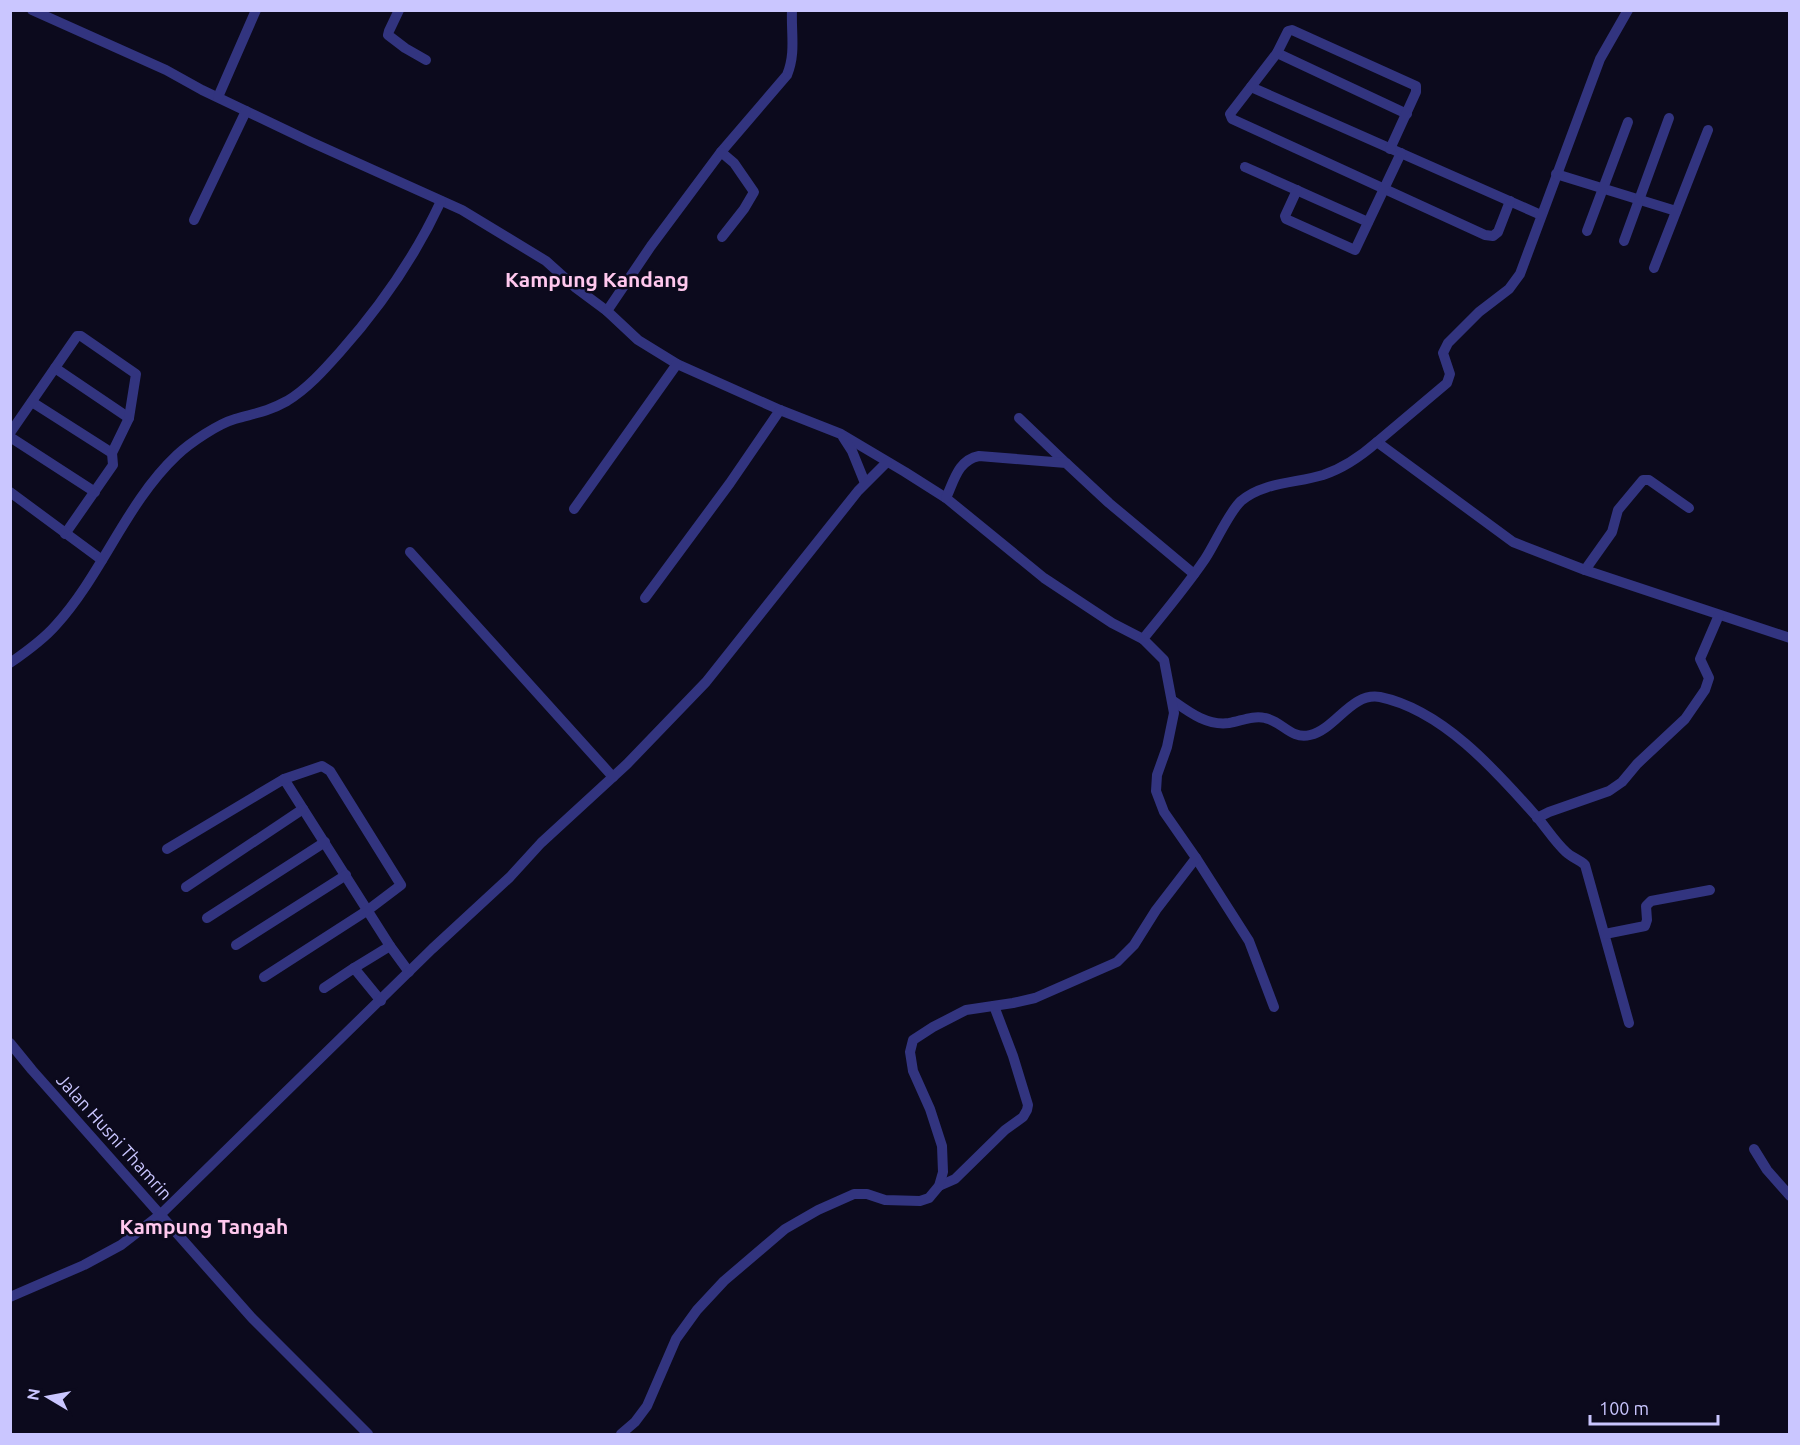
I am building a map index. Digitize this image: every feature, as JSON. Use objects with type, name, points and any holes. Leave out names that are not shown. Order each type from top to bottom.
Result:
[{"type":"street","points":[[32,10],[166,70],[246,111],[462,210],[546,261],[576,288],[607,311],[638,340],[677,364],[780,410],[841,434],[946,498],[1044,578],[1112,623],[1143,639],[1164,660],[1174,713],[1167,747],[1157,775],[1155,791],[1164,812],[1197,858],[1249,941],[1274,1007]]},
{"type":"street","points":[[218,97],[256,10]]},
{"type":"street","points":[[399,10],[388,35],[426,60]]},
{"type":"street","points":[[607,311],[651,246],[721,152],[787,75],[792,62],[794,46],[792,10]]},
{"type":"street","points":[[1143,639],[1194,574],[1240,502],[1277,484],[1321,475],[1343,467],[1361,456],[1447,383],[1450,374],[1443,358],[1444,348],[1468,322],[1516,282],[1599,60],[1628,10]]},
{"type":"street","points":[[1297,190],[1285,216],[1286,219],[1352,250],[1356,249],[1384,189],[1417,89],[1414,84],[1292,30],[1288,31],[1277,53],[1231,112],[1232,119],[1384,189],[1485,235],[1493,236],[1498,232],[1510,201]]},
{"type":"street","points":[[1277,53],[1407,114]]},
{"type":"street","points":[[1251,87],[1541,215]]},
{"type":"street","points":[[194,220],[246,111]]},
{"type":"street","points":[[1624,241],[1670,118]]},
{"type":"street","points":[[1587,231],[1628,122]]},
{"type":"street","points":[[1654,268],[1708,130]]},
{"type":"street","points":[[721,152],[734,163],[754,192],[722,237]]},
{"type":"street","points":[[1245,167],[1368,222]]},
{"type":"street","points":[[1556,174],[1676,211]]},
{"type":"street","points":[[10,663],[57,624],[81,594],[141,496],[178,454],[200,438],[234,419],[272,410],[295,396],[324,371],[356,334],[404,270],[423,239],[441,201]]},
{"type":"street","points":[[64,534],[94,492],[113,465],[112,453],[129,418],[136,379],[133,370],[79,336],[75,337],[10,435],[94,492]]},
{"type":"street","points":[[574,509],[677,364]]},
{"type":"street","points":[[55,368],[129,418]]},
{"type":"street","points":[[32,402],[112,453]]},
{"type":"street","points":[[645,598],[730,483],[780,410]]},
{"type":"street","points":[[1019,418],[1109,503],[1194,574]]},
{"type":"street","points":[[841,434],[852,451],[866,483]]},
{"type":"street","points":[[1377,442],[1500,534],[1530,549],[1585,570],[1790,638]]},
{"type":"street","points":[[946,498],[961,466],[972,458],[979,456],[1066,463]]},
{"type":"street","points":[[10,1297],[84,1265],[120,1245],[161,1214],[271,1105],[510,877],[541,843],[613,777],[706,682],[866,483],[887,462]]},
{"type":"street","points":[[1585,570],[1612,532],[1618,510],[1643,480],[1650,480],[1689,508]]},
{"type":"street","points":[[10,492],[102,560]]},
{"type":"street","points":[[410,552],[613,777]]},
{"type":"street","points":[[1544,815],[1615,787],[1685,719],[1708,683],[1708,673],[1700,659],[1719,615]]},
{"type":"street","points":[[1172,700],[1198,717],[1211,722],[1229,723],[1264,717],[1301,736],[1317,732],[1363,698],[1381,698],[1404,705],[1432,720],[1463,742],[1544,815],[1568,854],[1585,865],[1629,1023]]},
{"type":"street","points":[[167,849],[284,779],[322,766],[330,771],[400,883],[399,888],[264,977]]},
{"type":"street","points":[[284,779],[390,946],[409,972]]},
{"type":"street","points":[[186,887],[303,809]]},
{"type":"street","points":[[207,918],[325,842]]},
{"type":"street","points":[[939,1186],[943,1172],[942,1146],[930,1109],[913,1071],[910,1052],[913,1040],[966,1010],[1035,998],[1117,962],[1134,945],[1156,910],[1197,858]]},
{"type":"street","points":[[237,945],[346,875]]},
{"type":"street","points":[[1605,934],[1645,926],[1646,906],[1651,901],[1710,890]]},
{"type":"street","points":[[324,988],[390,946]]},
{"type":"street","points":[[354,968],[381,1001]]},
{"type":"street","points":[[621,1434],[635,1422],[647,1406],[676,1339],[697,1310],[724,1281],[785,1229],[818,1210],[854,1194],[867,1194],[885,1200],[920,1201],[928,1198],[939,1186],[955,1179],[1005,1130],[1023,1116],[1028,1105],[1013,1056],[993,1006]]},
{"type":"street","name":"Jalan Husni Thamrin","points":[[10,1043],[252,1318],[368,1434]]},
{"type":"street","points":[[1754,1149],[1767,1170],[1790,1196]]},
{"type":"district","name":"Kampung Kandang","points":[[597,280]]},
{"type":"district","name":"Kampung Tangah","points":[[204,1227]]}]
